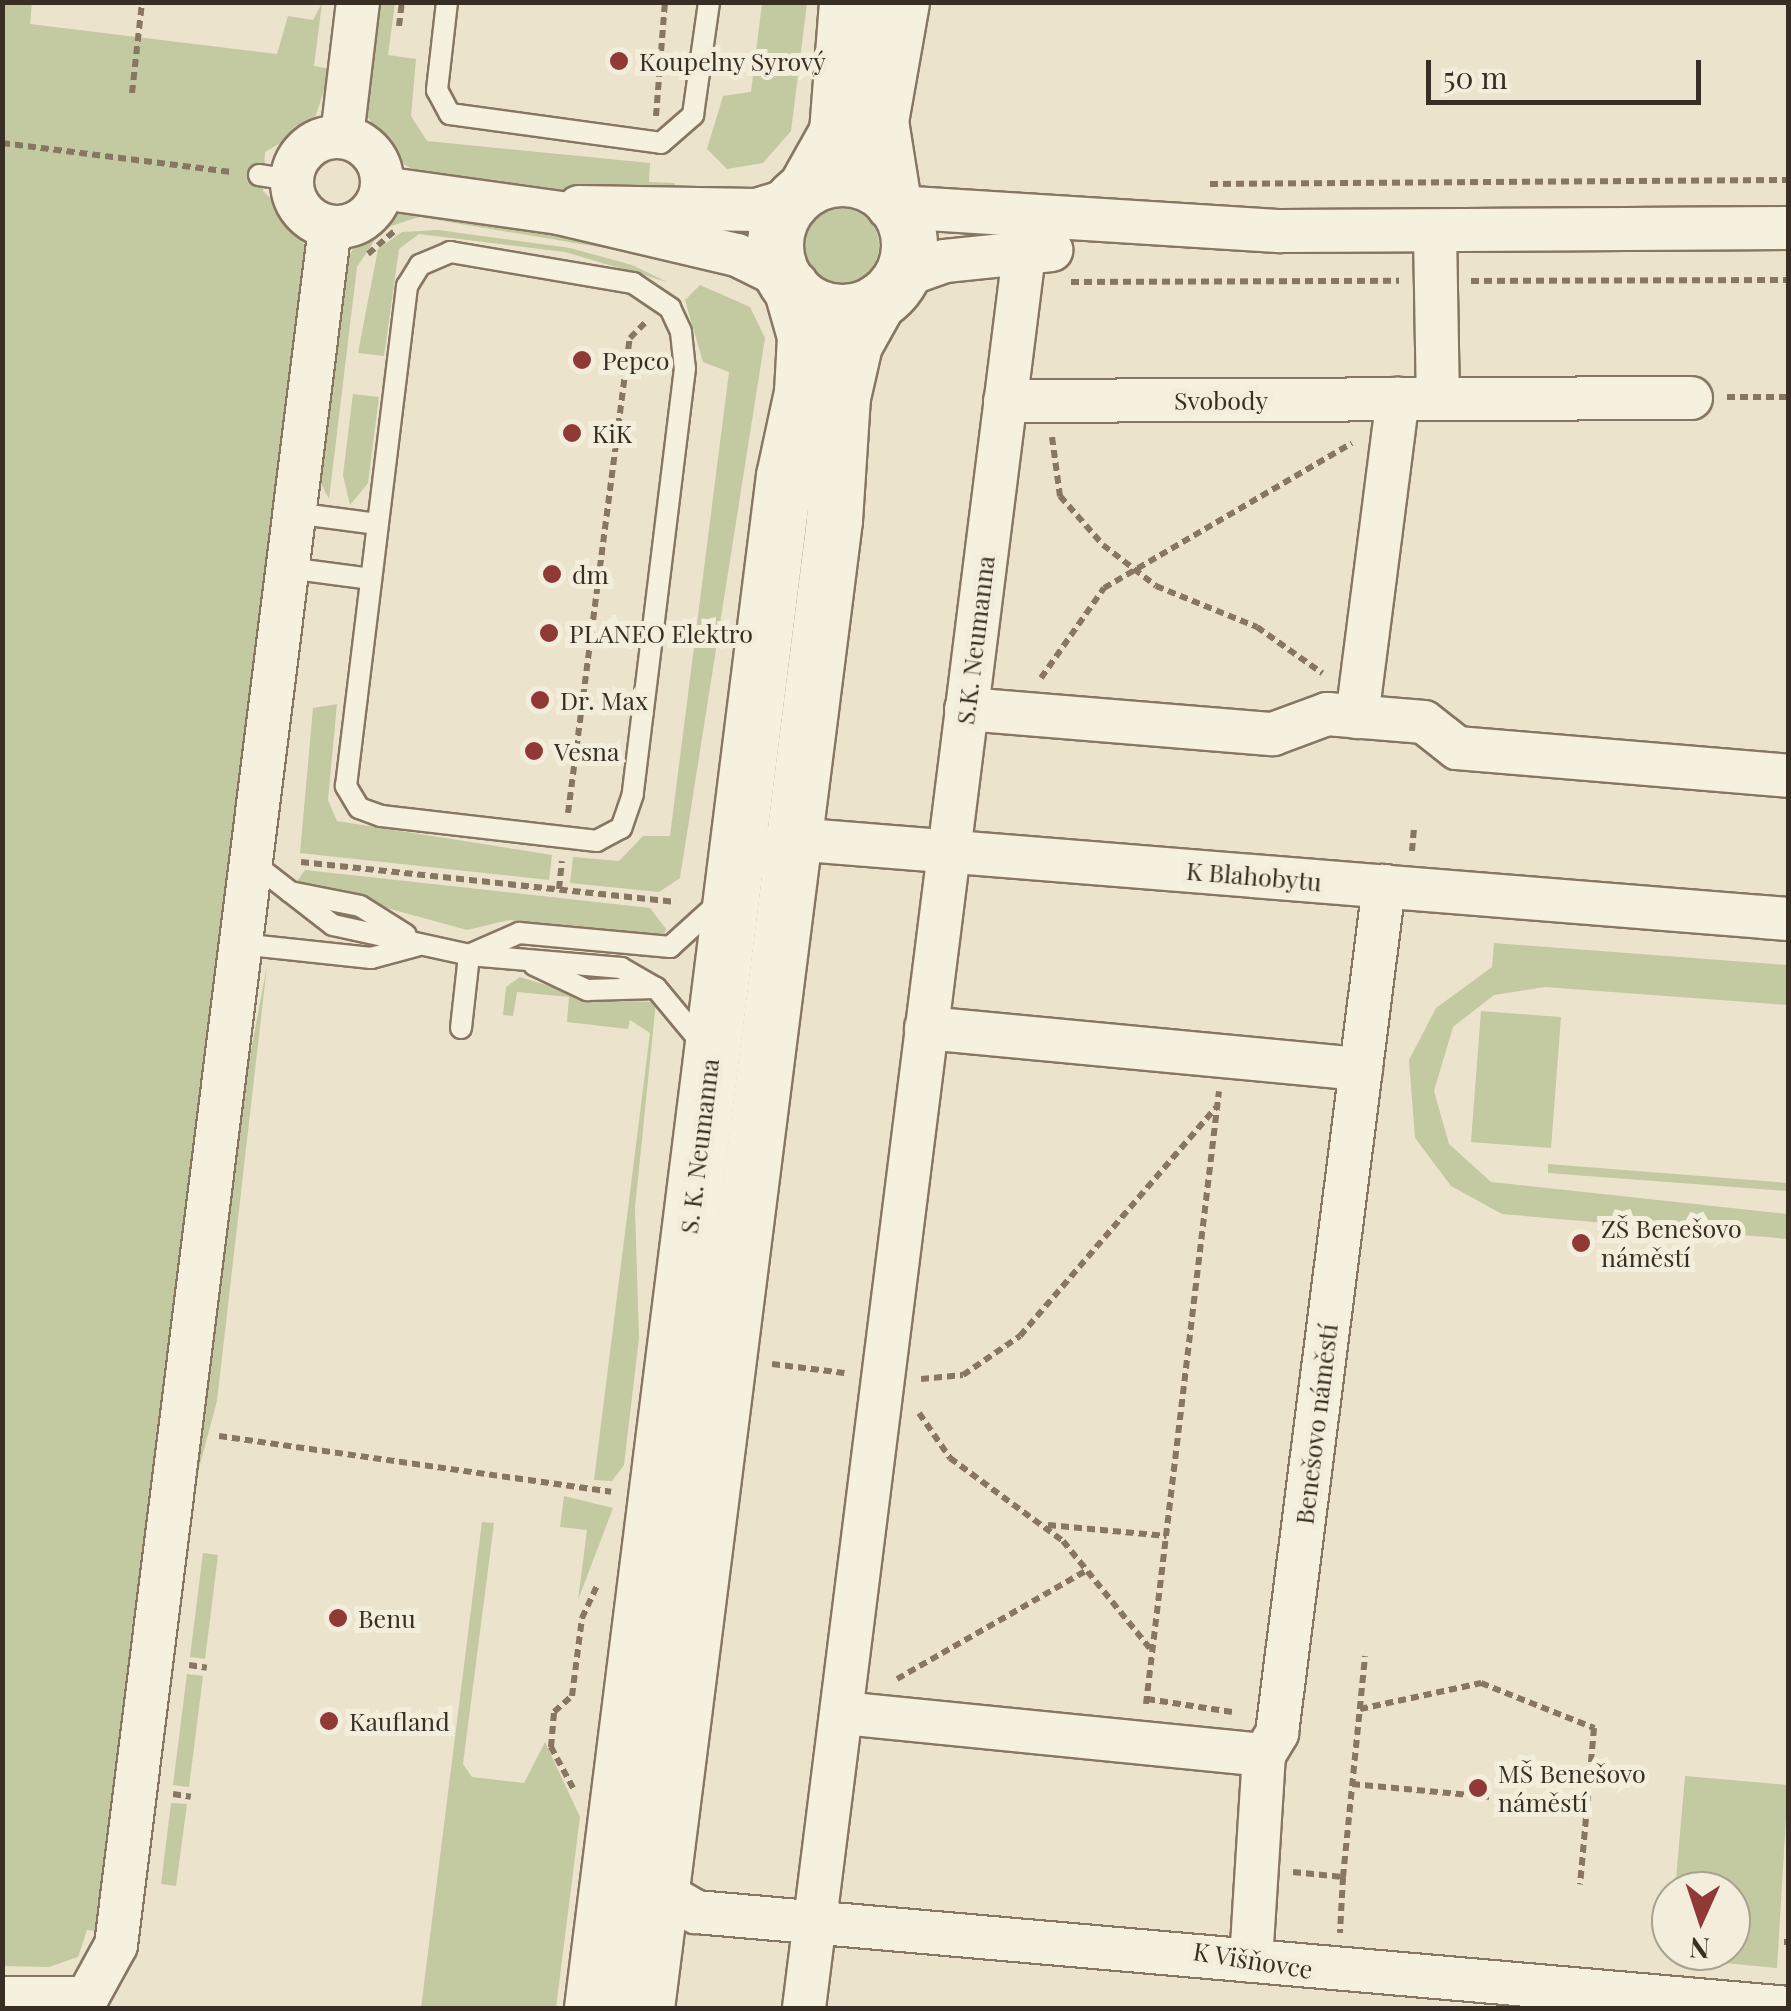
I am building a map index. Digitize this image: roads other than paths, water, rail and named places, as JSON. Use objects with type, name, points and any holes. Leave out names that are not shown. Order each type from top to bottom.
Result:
[{"type":"street","points":[[342,136],[358,2]]},
{"type":"street","points":[[787,282],[777,229],[837,132],[847,2]]},
{"type":"street","points":[[646,2008],[793,838],[844,379],[909,246],[895,205],[880,121],[901,2]]},
{"type":"street","points":[[342,136],[373,153],[382,188],[364,218],[330,227],[302,210],[275,177],[308,147],[342,136]]},
{"type":"street","points":[[525,207],[756,210],[854,179],[895,205],[1281,231],[1788,228]]},
{"type":"street","points":[[382,188],[525,207],[737,255],[837,311],[945,261],[1022,268],[1281,231]]},
{"type":"street","points":[[2,1998],[86,1998],[116,1944],[240,944],[270,861],[288,568],[330,227]]},
{"type":"street","points":[[1357,717],[1410,406],[1436,281],[1436,232]]},
{"type":"street","name":"S.K. Neumanna","points":[[804,2008],[855,1714],[883,1378],[1022,268]]},
{"type":"street","name":"S. K. Neumanna","points":[[592,2008],[598,1816],[711,1053],[804,373],[787,282]]},
{"type":"street","name":"Svobody","points":[[1005,401],[1410,406],[1691,398]]},
{"type":"street","points":[[966,709],[1273,734],[1327,714],[1424,722],[1458,748],[1788,776]]},
{"type":"street","points":[[732,880],[793,838]]},
{"type":"street","name":"K Blahobytu","points":[[793,838],[1788,919]]},
{"type":"street","name":"Benešovo náměstí","points":[[1251,1961],[1264,1755],[1277,1733],[1384,886]]},
{"type":"street","points":[[926,1028],[1360,1069]]},
{"type":"street","points":[[855,1714],[1264,1755]]},
{"type":"street","points":[[598,1816],[629,1868],[661,1898]]},
{"type":"street","name":"K Višňovce","points":[[661,1898],[683,1910],[816,1924],[1251,1961],[1338,1973],[1788,2008]]},
{"type":"lane","points":[[447,2],[438,100],[459,118],[672,140],[694,114],[709,2]]},
{"type":"lane","points":[[450,252],[598,276],[665,304],[681,332],[684,368],[633,794],[612,835],[565,840],[381,816],[350,800],[378,524],[407,286],[420,264],[450,252]]},
{"type":"lane","points":[[294,513],[378,524]]},
{"type":"lane","points":[[288,568],[370,579]]},
{"type":"lane","points":[[270,861],[285,891],[360,906],[420,944],[527,963],[587,990],[656,988],[711,1053]]},
{"type":"lane","points":[[469,955],[518,933],[678,945],[732,880]]},
{"type":"lane","points":[[240,944],[370,958],[420,944]]},
{"type":"lane","points":[[461,1028],[469,955]]},
{"type":"place","name":"Koupelny Syrový","points":[[619,61]]},
{"type":"place","name":"Pepco","points":[[582,360]]},
{"type":"place","name":"KiK","points":[[572,433]]},
{"type":"place","name":"dm","points":[[552,574]]},
{"type":"place","name":"PLANEO Elektro","points":[[549,633]]},
{"type":"place","name":"Dr. Max","points":[[540,700]]},
{"type":"place","name":"Vesna","points":[[534,751]]},
{"type":"place","name":"ZŠ Benešovo náměstí","points":[[1581,1243]]},
{"type":"place","name":"Benu","points":[[338,1618]]},
{"type":"place","name":"Kaufland","points":[[329,1721]]},
{"type":"place","name":"MŠ Benešovo náměstí","points":[[1478,1788]]}]
